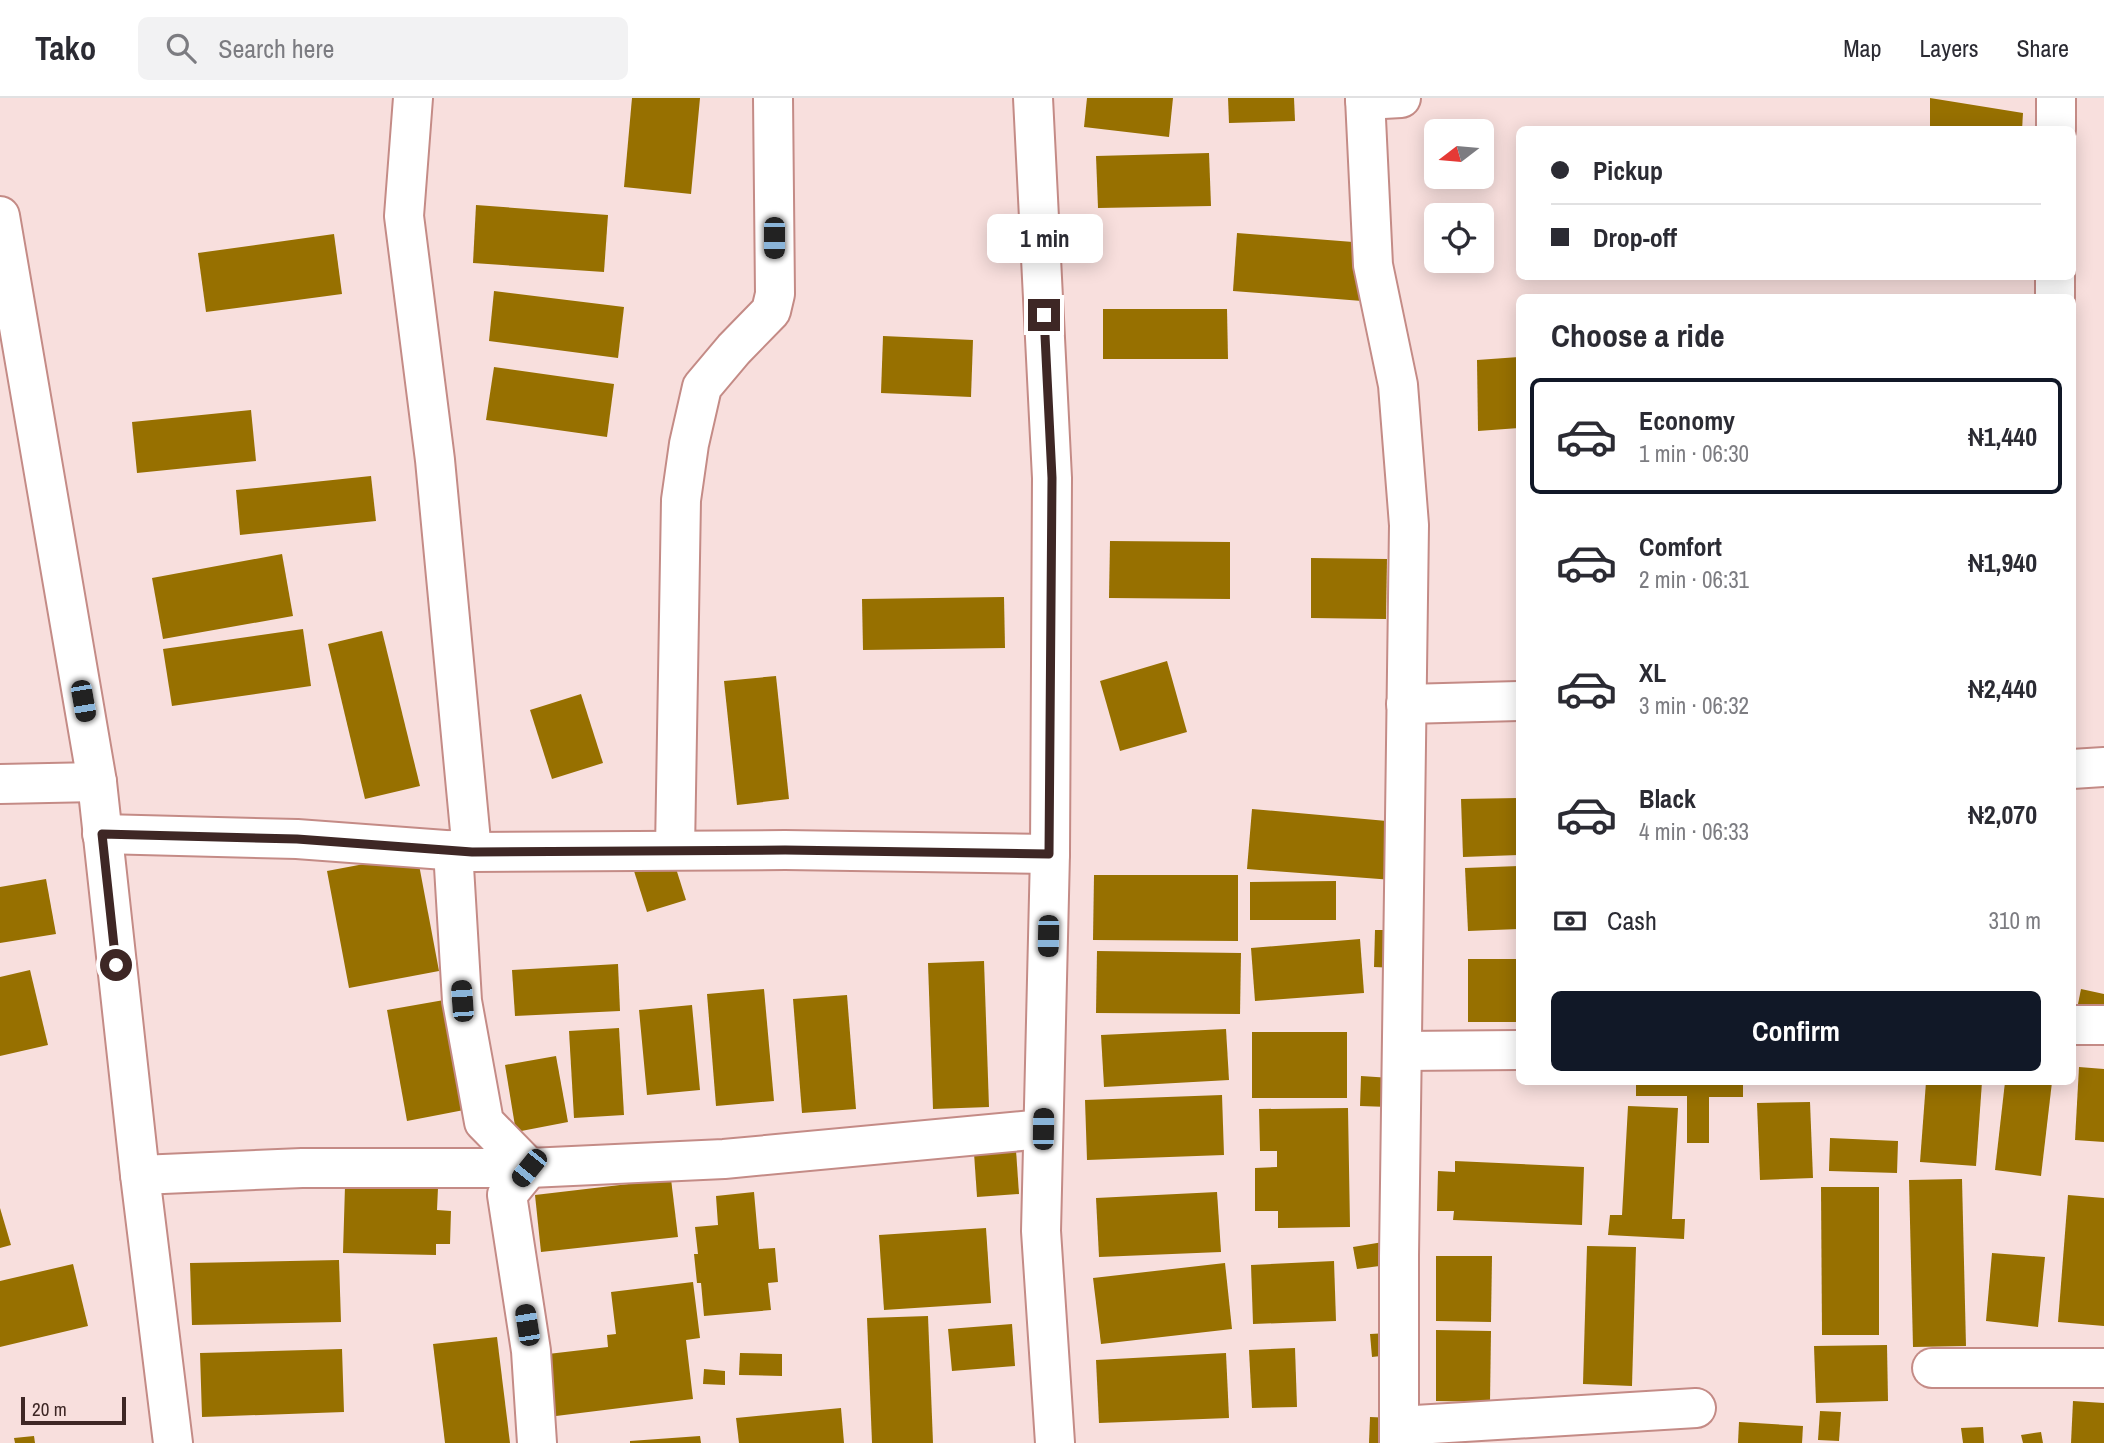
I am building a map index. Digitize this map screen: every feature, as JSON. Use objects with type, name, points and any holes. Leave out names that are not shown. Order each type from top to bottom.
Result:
[{"type":"street","points":[[413,98],[404,216],[435,460],[463,851],[462,1001],[484,1122],[529,1168]]},
{"type":"street","points":[[675,850],[681,500],[689,444],[702,387],[771,311],[773,303],[773,98]]},
{"type":"street","points":[[1033,98],[1052,478],[1049,854],[1041,1231],[1055,1443]]},
{"type":"street","points":[[2056,98],[2056,126]]},
{"type":"street","points":[[1377,99],[1373,265],[1398,385],[1409,525],[1399,1434],[1696,1408]]},
{"type":"street","points":[[0,216],[97,782],[140,1175],[173,1443]]},
{"type":"street","points":[[1406,704],[1516,701]]},
{"type":"street","points":[[2076,769],[2104,767]]},
{"type":"street","points":[[0,784],[97,782]]},
{"type":"street","points":[[102,834],[297,839],[463,851],[1049,854]]},
{"type":"street","points":[[2076,1024],[2104,1025]]},
{"type":"street","points":[[1402,1051],[1516,1050]]},
{"type":"street","points":[[140,1175],[302,1168],[529,1168],[724,1159],[1043,1129]]},
{"type":"street","points":[[529,1168],[507,1195],[531,1351],[537,1443]]},
{"type":"street","points":[[1932,1368],[2104,1368]]},
{"type":"building","points":[[632,98],[700,98],[691,194],[624,187]]},
{"type":"building","points":[[1087,98],[1173,98],[1169,137],[1084,127]]},
{"type":"building","points":[[1228,98],[1294,98],[1295,121],[1229,123]]},
{"type":"building","points":[[1930,98],[2023,113],[2022,126],[1930,126]]},
{"type":"building","points":[[1209,153],[1211,206],[1098,208],[1096,156]]},
{"type":"building","points":[[476,205],[608,215],[604,272],[473,263]]},
{"type":"building","points":[[1237,233],[1366,243],[1362,301],[1233,291]]},
{"type":"building","points":[[334,234],[342,294],[206,312],[198,253]]},
{"type":"building","points":[[494,291],[624,307],[618,358],[489,341]]},
{"type":"building","points":[[1103,309],[1227,309],[1228,359],[1103,359]]},
{"type":"building","points":[[883,336],[973,340],[971,397],[881,393]]},
{"type":"building","points":[[1516,357],[1516,428],[1478,431],[1477,360]]},
{"type":"building","points":[[494,367],[614,384],[607,437],[486,420]]},
{"type":"building","points":[[251,410],[256,461],[137,473],[132,422]]},
{"type":"building","points":[[371,476],[376,521],[240,535],[236,490]]},
{"type":"building","points":[[1110,541],[1230,542],[1230,599],[1109,598]]},
{"type":"building","points":[[282,554],[293,616],[163,639],[152,578]]},
{"type":"building","points":[[1311,558],[1387,559],[1386,619],[1311,618]]},
{"type":"building","points":[[1004,597],[1005,648],[863,650],[862,599]]},
{"type":"building","points":[[303,629],[311,686],[172,706],[163,649]]},
{"type":"building","points":[[382,631],[420,786],[365,799],[328,644]]},
{"type":"building","points":[[1167,661],[1187,732],[1120,751],[1100,681]]},
{"type":"building","points":[[776,676],[789,799],[737,805],[724,681]]},
{"type":"building","points":[[581,694],[603,763],[552,779],[530,710]]},
{"type":"building","points":[[1516,798],[1516,855],[1463,857],[1461,799]]},
{"type":"building","points":[[1252,809],[1398,822],[1393,880],[1247,869]]},
{"type":"building","points":[[417,854],[439,971],[349,988],[327,871]]},
{"type":"building","points":[[673,859],[686,900],[647,912],[634,871]]},
{"type":"building","points":[[1516,866],[1516,929],[1468,931],[1465,868]]},
{"type":"building","points":[[1094,875],[1238,875],[1238,941],[1093,940]]},
{"type":"building","points":[[46,879],[56,934],[0,943],[0,887]]},
{"type":"building","points":[[1336,881],[1336,920],[1250,920],[1250,882]]},
{"type":"building","points":[[1375,930],[1398,930],[1396,968],[1374,967]]},
{"type":"building","points":[[1360,939],[1364,993],[1255,1001],[1251,948]]},
{"type":"building","points":[[1097,951],[1241,953],[1240,1014],[1096,1013]]},
{"type":"building","points":[[1468,959],[1516,959],[1516,1022],[1468,1022]]},
{"type":"building","points":[[984,961],[989,1107],[933,1109],[928,963]]},
{"type":"building","points":[[618,964],[620,1011],[515,1016],[512,970]]},
{"type":"building","points":[[30,970],[48,1045],[0,1056],[0,977]]},
{"type":"building","points":[[764,989],[774,1101],[716,1106],[707,994]]},
{"type":"building","points":[[2081,989],[2104,994],[2104,1015],[2077,1009]]},
{"type":"building","points":[[847,995],[856,1109],[802,1113],[793,999]]},
{"type":"building","points":[[444,1000],[464,1110],[407,1121],[387,1010]]},
{"type":"building","points":[[692,1005],[700,1090],[647,1095],[639,1010]]},
{"type":"building","points":[[619,1028],[624,1115],[574,1118],[569,1031]]},
{"type":"building","points":[[1226,1029],[1229,1080],[1104,1087],[1101,1035]]},
{"type":"building","points":[[1252,1032],[1347,1032],[1347,1098],[1252,1098]]},
{"type":"building","points":[[556,1056],[568,1122],[516,1132],[505,1065]]},
{"type":"building","points":[[2079,1067],[2104,1069],[2104,1142],[2075,1140]]},
{"type":"building","points":[[1361,1076],[1391,1078],[1389,1107],[1360,1106]]},
{"type":"building","points":[[1636,1085],[1743,1085],[1743,1097],[1709,1097],[1709,1143],[1687,1143],[1687,1096],[1636,1096]]},
{"type":"building","points":[[1926,1085],[1982,1085],[1976,1166],[1920,1162]]},
{"type":"building","points":[[2005,1085],[2052,1085],[2041,1176],[1995,1170]]},
{"type":"building","points":[[1222,1095],[1224,1155],[1087,1160],[1085,1100]]},
{"type":"building","points":[[1810,1102],[1813,1178],[1760,1180],[1757,1103]]},
{"type":"building","points":[[1628,1106],[1678,1108],[1672,1219],[1685,1219],[1684,1239],[1608,1235],[1610,1215],[1622,1215]]},
{"type":"building","points":[[1348,1108],[1350,1227],[1278,1228],[1278,1211],[1255,1211],[1255,1168],[1277,1167],[1277,1151],[1260,1151],[1259,1109]]},
{"type":"building","points":[[1830,1138],[1898,1141],[1897,1173],[1829,1171]]},
{"type":"building","points":[[1016,1150],[1019,1194],[977,1197],[974,1153]]},
{"type":"building","points":[[1455,1161],[1584,1167],[1582,1225],[1453,1220],[1454,1211],[1437,1211],[1438,1171],[1455,1172]]},
{"type":"building","points":[[671,1179],[678,1237],[541,1252],[535,1195]]},
{"type":"building","points":[[1962,1179],[1966,1346],[1913,1347],[1909,1180]]},
{"type":"building","points":[[345,1186],[438,1188],[437,1210],[451,1211],[450,1244],[436,1244],[436,1255],[343,1253]]},
{"type":"building","points":[[1821,1187],[1879,1187],[1879,1335],[1822,1335]]},
{"type":"building","points":[[754,1192],[759,1249],[775,1248],[778,1282],[768,1283],[771,1310],[704,1316],[701,1283],[697,1283],[694,1254],[698,1254],[695,1227],[718,1225],[716,1196]]},
{"type":"building","points":[[1217,1192],[1221,1252],[1099,1257],[1096,1198]]},
{"type":"building","points":[[2068,1195],[2104,1198],[2104,1326],[2058,1322]]},
{"type":"building","points":[[0,1208],[11,1245],[0,1248]]},
{"type":"building","points":[[986,1228],[991,1303],[884,1310],[879,1235]]},
{"type":"building","points":[[1383,1242],[1387,1265],[1357,1269],[1353,1247]]},
{"type":"building","points":[[1587,1246],[1636,1247],[1632,1386],[1583,1384]]},
{"type":"building","points":[[1992,1253],[2045,1257],[2038,1327],[1986,1321]]},
{"type":"building","points":[[1436,1256],[1492,1256],[1491,1322],[1436,1321]]},
{"type":"building","points":[[339,1260],[341,1322],[192,1325],[190,1263]]},
{"type":"building","points":[[1334,1261],[1336,1321],[1253,1324],[1251,1265]]},
{"type":"building","points":[[1225,1263],[1232,1329],[1101,1344],[1093,1278]]},
{"type":"building","points":[[73,1264],[88,1326],[0,1347],[0,1281]]},
{"type":"building","points":[[693,1282],[700,1338],[686,1340],[693,1399],[556,1416],[548,1354],[608,1347],[607,1335],[616,1334],[611,1292]]},
{"type":"building","points":[[928,1316],[933,1443],[872,1443],[867,1318]]},
{"type":"building","points":[[1012,1324],[1015,1366],[952,1371],[948,1329]]},
{"type":"building","points":[[1436,1330],[1491,1331],[1490,1402],[1436,1401]]},
{"type":"building","points":[[1389,1333],[1390,1355],[1372,1357],[1370,1334]]},
{"type":"building","points":[[497,1337],[510,1443],[445,1443],[433,1344]]},
{"type":"building","points":[[1887,1345],[1888,1401],[1816,1403],[1814,1346]]},
{"type":"building","points":[[1295,1348],[1297,1407],[1252,1408],[1249,1350]]},
{"type":"building","points":[[342,1349],[344,1412],[202,1417],[200,1353]]},
{"type":"building","points":[[740,1353],[782,1354],[782,1376],[739,1375]]},
{"type":"building","points":[[1226,1353],[1229,1418],[1099,1423],[1096,1360]]},
{"type":"building","points":[[704,1369],[725,1371],[725,1385],[703,1384]]},
{"type":"building","points":[[2073,1401],[2104,1403],[2104,1443],[2071,1443]]},
{"type":"building","points":[[841,1408],[844,1443],[739,1443],[736,1418]]},
{"type":"building","points":[[1820,1411],[1841,1412],[1839,1441],[1818,1440]]},
{"type":"building","points":[[1370,1417],[1394,1418],[1395,1443],[1369,1443]]},
{"type":"building","points":[[1739,1422],[1803,1426],[1802,1443],[1738,1443]]},
{"type":"building","points":[[1983,1427],[1984,1443],[1963,1443],[1961,1428]]},
{"type":"building","points":[[2041,1432],[2043,1443],[2023,1443],[2021,1435]]},
{"type":"building","points":[[34,1436],[35,1443],[15,1443],[14,1438]]},
{"type":"building","points":[[700,1436],[701,1443],[630,1443],[630,1441]]},
{"type":"route","points":[[116,965],[102,834],[297,839],[472,852],[785,850],[1049,854],[1052,478],[1044,315]]}]
